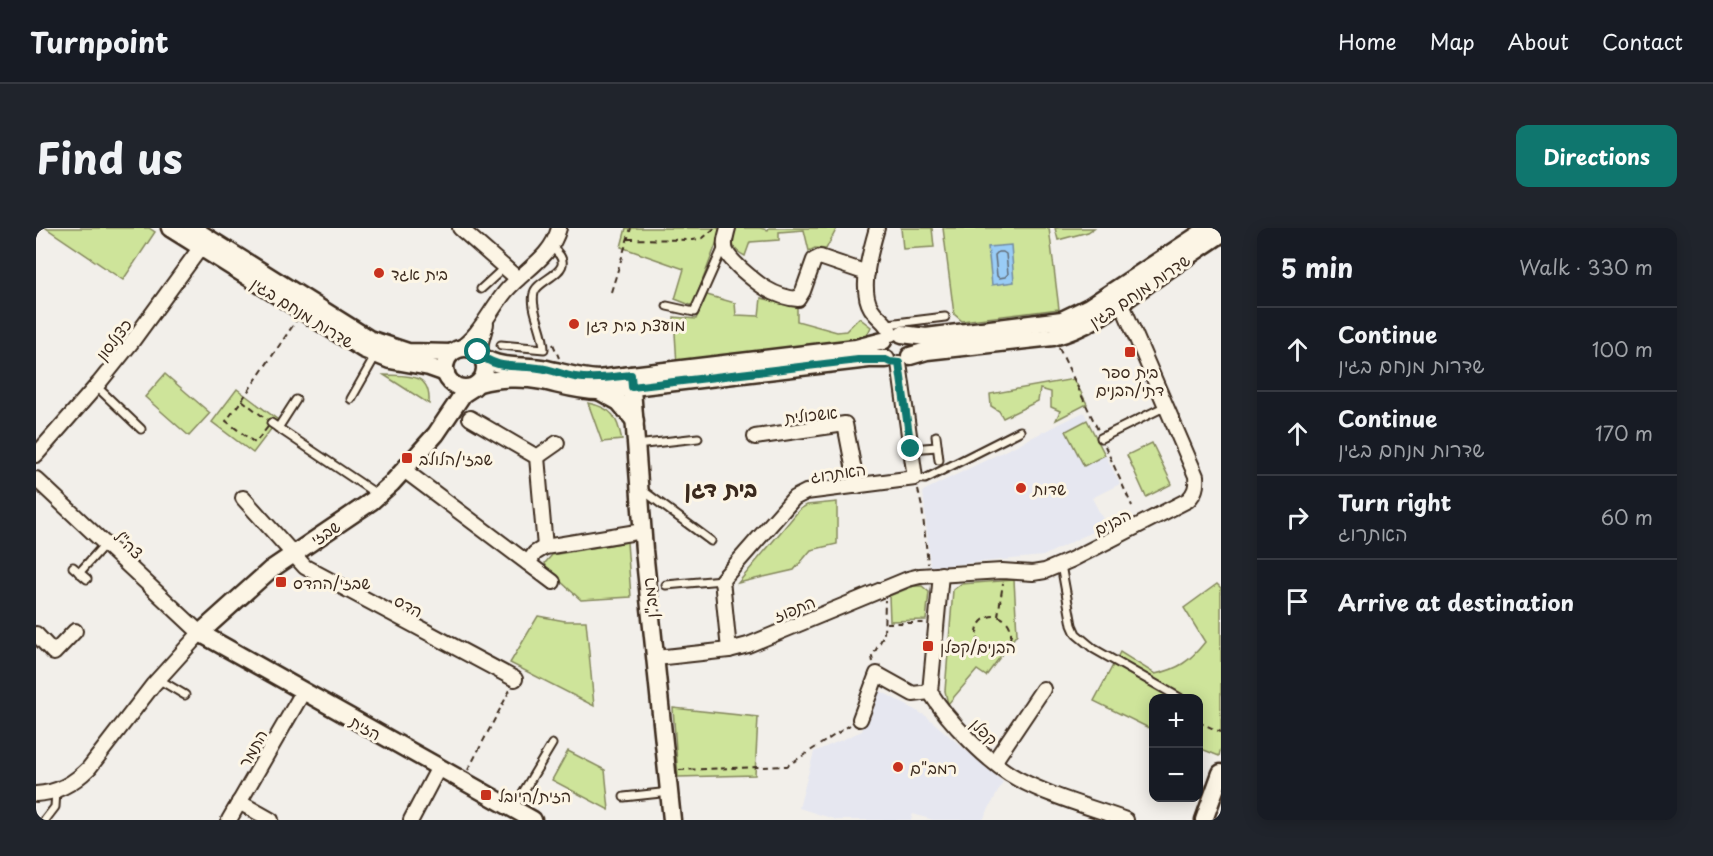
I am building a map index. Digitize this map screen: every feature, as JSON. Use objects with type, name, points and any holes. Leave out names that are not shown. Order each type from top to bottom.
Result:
[{"type":"street","name":"שדרות מנחם בגין","points":[[170,228],[208,238],[303,312],[363,349],[375,355],[429,367],[446,375]]},
{"type":"street","name":"שדרות מנחם בגין","points":[[192,228],[369,339],[393,349],[408,352],[455,351]]},
{"type":"street","points":[[460,228],[518,279]]},
{"type":"street","points":[[489,317],[481,342],[481,356],[486,371],[477,385],[461,389],[450,382],[446,375],[445,364],[455,351],[466,345],[507,290],[544,256],[551,247],[559,228]]},
{"type":"street","points":[[728,228],[724,243],[726,252],[732,260],[760,286],[788,298],[798,299],[814,260],[820,257],[867,273]]},
{"type":"street","points":[[877,228],[869,252],[866,298],[871,310],[891,333],[907,337],[912,346],[898,360]]},
{"type":"street","name":"שדרות מנחם בגין","points":[[481,356],[499,365],[538,368],[587,378],[632,381],[858,360],[898,360],[927,351],[1057,336],[1081,328],[1119,296],[1209,228]]},
{"type":"street","name":"שדרות מנחם בגין","points":[[477,385],[508,379],[536,380],[574,389],[599,391],[632,381],[856,348],[891,333],[926,337],[1050,323],[1119,296],[1221,234]]},
{"type":"street","name":"כצנלסון","points":[[36,455],[131,343],[208,238]]},
{"type":"street","name":"הבנים","points":[[935,574],[1002,571],[1033,573],[1061,565],[1188,500],[1194,494],[1196,476],[1119,296]]},
{"type":"street","points":[[891,333],[881,350],[898,360]]},
{"type":"street","points":[[455,351],[471,349],[481,356]]},
{"type":"street","points":[[898,360],[915,478]]},
{"type":"street","name":"שבזי","points":[[443,424],[449,392],[446,375]]},
{"type":"street","name":"רמב\"ן","points":[[632,381],[639,488],[672,820]]},
{"type":"street","name":"שבזי","points":[[200,633],[270,570],[379,495],[404,470],[443,424],[457,401],[477,385]]},
{"type":"street","points":[[599,391],[619,402],[635,421]]},
{"type":"street","points":[[470,418],[537,457]]},
{"type":"street","name":"אשכולית","points":[[755,437],[845,424],[857,486]]},
{"type":"street","points":[[537,457],[557,444]]},
{"type":"street","points":[[537,457],[545,547]]},
{"type":"street","points":[[404,470],[553,582]]},
{"type":"street","name":"האתרוג","points":[[722,580],[794,498],[806,492],[915,478]]},
{"type":"street","name":"צה\"ל","points":[[36,479],[200,633]]},
{"type":"street","name":"הדס","points":[[243,498],[304,567],[515,679]]},
{"type":"street","points":[[528,563],[545,547],[643,531]]},
{"type":"street","points":[[860,718],[877,674],[913,694],[930,692],[936,622],[935,574]]},
{"type":"street","name":"התפוז","points":[[656,658],[729,650],[748,645],[884,588],[908,579],[935,574]]},
{"type":"street","points":[[722,580],[729,650]]},
{"type":"street","points":[[36,634],[54,653],[75,631]]},
{"type":"street","points":[[36,794],[56,791],[77,780],[89,768],[158,679],[200,633]]},
{"type":"street","name":"הזית","points":[[200,633],[532,820]]},
{"type":"street","points":[[994,762],[1043,689]]},
{"type":"street","name":"התמר","points":[[229,820],[303,692]]},
{"type":"street","name":"קפלן","points":[[930,692],[948,716],[994,762],[1016,778],[1126,820]]},
{"type":"street","points":[[411,820],[439,767]]},
{"type":"street","points":[[1205,820],[1221,773]]},
{"type":"street","points":[[239,802],[271,820]]},
{"type":"lane","points":[[667,306],[694,312],[724,243]]},
{"type":"lane","points":[[501,345],[544,349],[544,339],[533,302],[533,294],[535,289],[560,270],[560,256],[551,247]]},
{"type":"lane","points":[[481,288],[505,267]]},
{"type":"lane","points":[[891,333],[945,318]]},
{"type":"lane","points":[[351,399],[375,355]]},
{"type":"lane","points":[[96,386],[141,429]]},
{"type":"lane","points":[[278,428],[296,400]]},
{"type":"lane","points":[[1101,438],[1166,406]]},
{"type":"lane","points":[[271,423],[379,495]]},
{"type":"lane","points":[[915,478],[925,479],[1020,431]]},
{"type":"lane","points":[[936,436],[939,460]]},
{"type":"lane","points":[[636,445],[698,438]]},
{"type":"lane","points":[[911,449],[937,447]]},
{"type":"lane","points":[[639,488],[711,541]]},
{"type":"lane","points":[[87,579],[76,570],[105,544]]},
{"type":"lane","points":[[1061,565],[1072,625],[1076,634],[1094,649],[1171,694]]},
{"type":"lane","points":[[666,585],[722,580]]},
{"type":"lane","points":[[158,679],[185,695]]},
{"type":"lane","points":[[513,809],[552,744]]},
{"type":"lane","points":[[45,820],[55,807],[56,791]]},
{"type":"lane","points":[[624,797],[670,792]]},
{"type":"path","points":[[611,292],[631,228]]},
{"type":"path","points":[[628,239],[693,240],[703,238],[715,228]]},
{"type":"path","points":[[242,400],[271,423],[255,444],[226,421],[303,312]]},
{"type":"path","points":[[1057,336],[1063,358],[1132,506]]},
{"type":"path","points":[[915,478],[935,574]]},
{"type":"path","points":[[998,616],[1004,584],[1002,571]]},
{"type":"path","points":[[877,674],[872,657],[884,635],[886,623],[884,588]]},
{"type":"path","points":[[934,647],[1000,649],[1009,641],[1011,628],[1004,618],[988,616],[978,624],[977,637],[984,647]]},
{"type":"path","points":[[886,623],[936,622]]},
{"type":"path","points":[[462,780],[515,679]]},
{"type":"path","points":[[668,771],[787,766],[860,718]]},
{"type":"path","points":[[1203,724],[1221,732]]},
{"type":"shaded area","name":"שדות","points":[[1084,412],[1120,484],[1092,498],[1106,525],[1043,556],[930,567],[923,491]]},
{"type":"shaded area","name":"רמב\"ם","points":[[877,689],[926,716],[1003,782],[983,820],[933,820],[913,814],[911,820],[837,820],[799,808],[814,752],[862,731]]},
{"type":"green space","points":[[46,228],[149,228],[155,232],[123,280]]},
{"type":"green space","points":[[626,228],[722,228],[693,306],[675,299],[684,269],[621,247]]},
{"type":"green space","points":[[735,228],[768,230],[769,228],[837,228],[826,249],[815,248],[809,251],[804,230],[779,232],[779,240],[750,242],[745,256],[734,248],[732,237]]},
{"type":"green space","points":[[901,228],[932,228],[934,247],[903,249]]},
{"type":"green space","points":[[943,228],[1049,228],[1059,309],[962,321],[954,314]]},
{"type":"green space","points":[[1055,228],[1094,228],[1088,232],[1058,240]]},
{"type":"green space","points":[[707,295],[735,303],[736,315],[759,316],[761,298],[797,306],[797,321],[837,332],[846,331],[859,318],[871,327],[866,337],[859,341],[677,365],[674,317],[696,319]]},
{"type":"green space","points":[[165,374],[210,413],[189,436],[145,397]]},
{"type":"green space","points":[[384,375],[409,376],[422,381],[429,394],[429,404]]},
{"type":"green space","points":[[1074,379],[1087,404],[1056,420],[1060,411],[1051,407],[1051,392],[1040,389],[1038,401],[1003,418],[999,411],[991,406],[990,394]]},
{"type":"green space","points":[[237,389],[278,420],[253,453],[212,422]]},
{"type":"green space","points":[[588,403],[603,408],[612,415],[618,425],[622,440],[602,442]]},
{"type":"green space","points":[[1087,420],[1105,455],[1084,466],[1066,431]]},
{"type":"green space","points":[[1152,443],[1172,484],[1146,497],[1127,455]]},
{"type":"green space","points":[[837,502],[837,544],[811,550],[794,570],[738,583],[800,509],[807,505]]},
{"type":"green space","points":[[627,542],[631,597],[581,600],[547,569],[545,563],[552,555]]},
{"type":"green space","points":[[1014,580],[1017,634],[986,676],[977,670],[948,704],[945,691],[953,590],[961,584]]},
{"type":"green space","points":[[1217,584],[1221,588],[1221,748],[1219,756],[1203,750],[1203,694],[1149,694],[1149,728],[1094,701],[1120,652],[1155,674],[1177,667],[1194,654],[1205,642],[1184,608]]},
{"type":"green space","points":[[914,586],[922,586],[929,592],[926,620],[890,621],[889,596]]},
{"type":"green space","points":[[538,616],[565,621],[586,621],[594,706],[510,663]]},
{"type":"green space","points":[[673,708],[758,717],[755,775],[678,777]]},
{"type":"green space","points":[[568,751],[605,770],[609,810],[552,780]]},
{"type":"water","points":[[1011,245],[1014,282],[992,285],[988,247]]},
{"type":"place","name":"בית אגד","points":[[379,273]]},
{"type":"place","name":"מועצת בית דגן","points":[[574,324]]},
{"type":"place","name":"בית ספר דתי/הבנים","points":[[1130,352]]},
{"type":"place","name":"שבזי/הלולב","points":[[407,458]]},
{"type":"place","name":"שדות","points":[[1021,488]]},
{"type":"place","name":"שבזי/ההדס","points":[[281,582]]},
{"type":"place","name":"הבנים/קפלן","points":[[928,646]]},
{"type":"place","name":"רמב\"ם","points":[[898,767]]},
{"type":"place","name":"הזית/היובל","points":[[486,795]]},
{"type":"district","name":"בית דגן","points":[[721,487]]},
{"type":"route","points":[[478,352],[490,362],[509,367],[548,369],[566,375],[598,379],[631,375],[632,387],[858,360],[886,360],[899,363],[911,449]]}]
